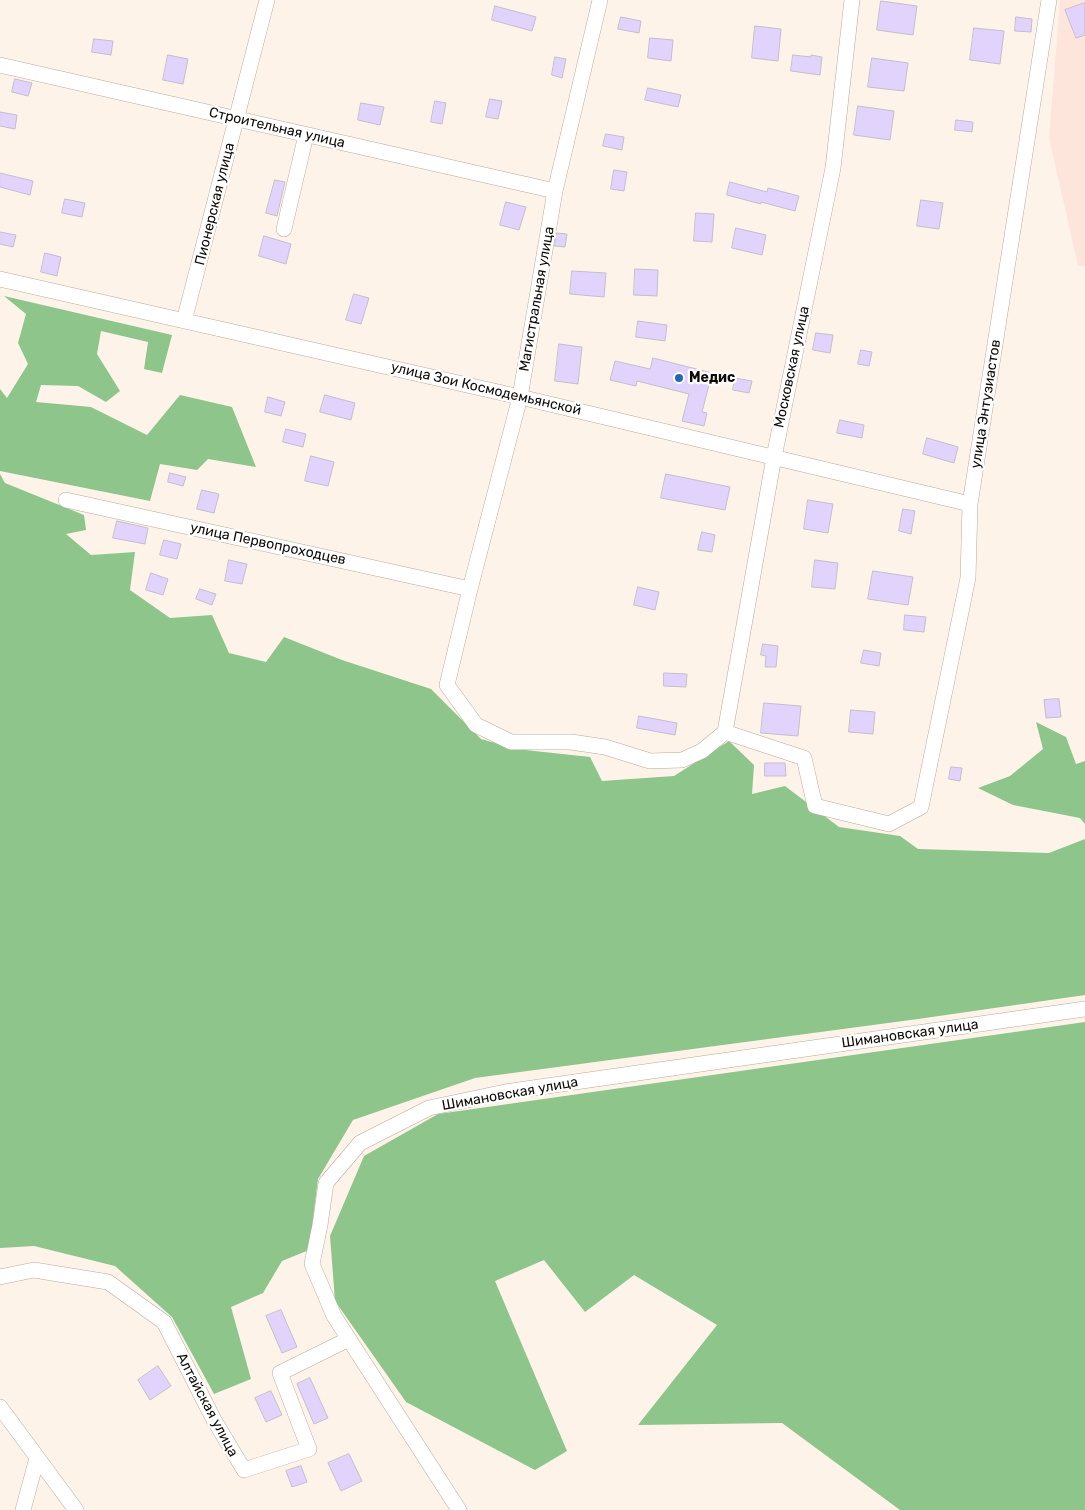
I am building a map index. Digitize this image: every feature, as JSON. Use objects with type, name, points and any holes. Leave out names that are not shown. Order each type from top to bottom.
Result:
[{"type":"street","name":"Пионерская улица","points":[[184,321],[267,0]]},
{"type":"street","name":"Магистральная улица","points":[[600,0],[555,191],[520,397],[447,684],[476,725],[511,742],[571,742],[605,747],[650,761],[682,760],[702,751],[725,732]]},
{"type":"street","name":"Московская улица","points":[[725,732],[774,457],[833,168],[852,0]]},
{"type":"street","name":"улица Энтузиастов","points":[[725,732],[804,758],[815,806],[890,824],[921,807],[968,578],[970,504],[1049,0]]},
{"type":"street","name":"Строительная улица","points":[[0,65],[555,191]]},
{"type":"street","points":[[284,229],[306,136]]},
{"type":"street","name":"улица Зои Космодемьянской","points":[[0,279],[520,397],[970,504]]},
{"type":"street","name":"улица Первопроходцев","points":[[66,500],[470,589]]},
{"type":"street","name":"Шимановская улица","points":[[459,1510],[334,1316],[312,1264],[326,1184],[360,1143],[429,1108],[505,1092],[1085,1009]]},
{"type":"street","name":"Алтайская улица","points":[[0,1277],[34,1270],[108,1282],[164,1322],[214,1420],[244,1470],[309,1449],[280,1373],[349,1338]]},
{"type":"street","points":[[0,1407],[76,1510]]},
{"type":"street","points":[[23,1510],[38,1458]]},
{"type":"shaded area","points":[[1060,0],[1085,0],[1085,266],[1078,266],[1049,138]]},
{"type":"green space","points":[[4,296],[172,335],[162,373],[144,369],[148,342],[101,331],[97,354],[120,391],[106,402],[78,386],[41,385],[36,402],[91,407],[147,435],[180,395],[232,407],[256,467],[208,459],[197,470],[160,464],[150,501],[0,471],[0,389],[7,398],[28,364],[18,343],[26,314]]},
{"type":"green space","points":[[0,474],[5,483],[84,515],[86,530],[66,534],[91,555],[135,552],[130,590],[170,618],[212,615],[229,653],[266,662],[284,637],[342,660],[431,689],[481,739],[516,749],[590,757],[602,781],[674,776],[729,741],[754,765],[752,794],[785,786],[839,827],[900,836],[918,849],[1049,853],[1085,839],[1085,995],[475,1078],[353,1120],[318,1179],[309,1250],[282,1261],[263,1293],[231,1307],[251,1379],[214,1394],[172,1317],[115,1266],[34,1246],[0,1248]]},
{"type":"green space","points":[[1036,722],[1066,737],[1076,764],[1085,761],[1085,824],[1080,818],[1013,805],[978,788],[1010,776],[1043,749]]},
{"type":"green space","points":[[1085,1022],[1085,1510],[900,1510],[782,1423],[638,1425],[717,1325],[634,1275],[585,1312],[544,1260],[495,1281],[567,1451],[535,1470],[406,1402],[335,1301],[330,1236],[364,1156],[438,1114]]},
{"type":"building","points":[[881,1],[917,6],[913,35],[877,30]]},
{"type":"building","points":[[1085,3],[1085,35],[1076,38],[1065,10]]},
{"type":"building","points":[[495,6],[536,17],[532,31],[492,20]]},
{"type":"building","points":[[621,17],[641,21],[639,33],[618,29]]},
{"type":"building","points":[[1016,17],[1032,19],[1031,32],[1015,31]]},
{"type":"building","points":[[755,26],[781,29],[778,61],[752,58]]},
{"type":"building","points":[[974,28],[1004,31],[1000,64],[970,60]]},
{"type":"building","points":[[650,38],[673,40],[671,61],[648,58]]},
{"type":"building","points":[[94,39],[113,41],[111,55],[92,52]]},
{"type":"building","points":[[168,55],[188,59],[183,84],[163,80]]},
{"type":"building","points":[[793,55],[822,57],[820,75],[791,71]]},
{"type":"building","points":[[555,57],[566,59],[562,78],[552,75]]},
{"type":"building","points":[[872,58],[908,63],[904,91],[868,87]]},
{"type":"building","points":[[15,79],[32,83],[28,96],[12,92]]},
{"type":"building","points":[[648,88],[681,95],[678,107],[645,100]]},
{"type":"building","points":[[490,99],[502,101],[498,119],[486,117]]},
{"type":"building","points":[[435,101],[446,103],[442,124],[431,122]]},
{"type":"building","points":[[361,103],[384,107],[380,125],[358,120]]},
{"type":"building","points":[[858,106],[894,111],[890,140],[854,135]]},
{"type":"building","points":[[0,112],[17,115],[15,129],[0,126]]},
{"type":"building","points":[[956,120],[973,122],[972,132],[955,130]]},
{"type":"building","points":[[606,134],[624,137],[622,150],[603,146]]},
{"type":"building","points":[[614,170],[627,172],[624,191],[611,189]]},
{"type":"building","points":[[0,173],[33,181],[30,195],[0,187]]},
{"type":"building","points":[[275,180],[285,182],[277,216],[266,213]]},
{"type":"building","points":[[730,182],[767,192],[768,188],[799,196],[795,211],[727,195]]},
{"type":"building","points":[[65,199],[85,203],[82,217],[62,213]]},
{"type":"building","points":[[921,200],[943,203],[939,229],[917,226]]},
{"type":"building","points":[[506,202],[526,207],[519,230],[500,225]]},
{"type":"building","points":[[696,213],[714,214],[712,242],[694,241]]},
{"type":"building","points":[[736,228],[766,235],[762,255],[732,248]]},
{"type":"building","points":[[0,232],[16,235],[13,247],[0,244]]},
{"type":"building","points":[[557,233],[567,234],[565,247],[555,246]]},
{"type":"building","points":[[264,236],[291,244],[286,264],[259,256]]},
{"type":"building","points":[[45,253],[61,257],[57,276],[41,272]]},
{"type":"building","points":[[635,269],[658,270],[657,296],[634,295]]},
{"type":"building","points":[[572,271],[606,273],[604,297],[570,294]]},
{"type":"building","points":[[354,294],[369,298],[361,324],[346,320]]},
{"type":"building","points":[[638,321],[667,325],[665,341],[636,337]]},
{"type":"building","points":[[816,333],[833,335],[830,353],[813,350]]},
{"type":"building","points":[[559,344],[582,347],[578,384],[555,381]]},
{"type":"building","points":[[861,350],[872,352],[869,366],[858,364]]},
{"type":"building","points":[[653,358],[712,373],[702,412],[707,413],[704,426],[682,421],[689,394],[637,381],[636,386],[610,380],[615,361],[650,369]]},
{"type":"building","points":[[735,378],[752,381],[749,393],[733,390]]},
{"type":"building","points":[[325,395],[355,403],[351,420],[320,412]]},
{"type":"building","points":[[268,397],[285,402],[281,416],[265,412]]},
{"type":"building","points":[[840,420],[864,425],[862,438],[837,433]]},
{"type":"building","points":[[286,429],[306,434],[303,447],[283,442]]},
{"type":"building","points":[[927,438],[958,447],[954,463],[923,454]]},
{"type":"building","points":[[311,456],[334,462],[328,486],[305,481]]},
{"type":"building","points":[[170,473],[186,477],[183,486],[168,482]]},
{"type":"building","points":[[666,474],[730,487],[725,510],[661,498]]},
{"type":"building","points":[[202,490],[219,494],[214,513],[197,509]]},
{"type":"building","points":[[808,500],[833,504],[828,533],[804,529]]},
{"type":"building","points":[[903,509],[915,511],[911,534],[899,531]]},
{"type":"building","points":[[117,521],[148,528],[145,544],[113,538]]},
{"type":"building","points":[[702,532],[715,535],[712,552],[698,550]]},
{"type":"building","points":[[164,540],[181,544],[177,559],[160,555]]},
{"type":"building","points":[[229,560],[247,564],[242,584],[225,581]]},
{"type":"building","points":[[815,560],[838,563],[835,589],[812,587]]},
{"type":"building","points":[[873,571],[913,577],[908,605],[868,599]]},
{"type":"building","points":[[151,573],[168,579],[163,595],[146,590]]},
{"type":"building","points":[[638,587],[659,592],[655,610],[634,605]]},
{"type":"building","points":[[200,589],[216,594],[212,605],[196,599]]},
{"type":"building","points":[[905,615],[926,617],[924,632],[904,630]]},
{"type":"building","points":[[763,644],[778,646],[776,667],[765,667],[766,656],[761,655]]},
{"type":"building","points":[[864,650],[881,653],[879,666],[861,663]]},
{"type":"building","points":[[664,673],[687,674],[686,687],[664,686]]},
{"type":"building","points":[[1059,699],[1061,717],[1046,718],[1044,700]]},
{"type":"building","points":[[764,703],[801,706],[798,736],[761,733]]},
{"type":"building","points":[[851,710],[875,712],[873,734],[849,732]]},
{"type":"building","points":[[639,716],[677,723],[675,735],[637,728]]},
{"type":"building","points":[[765,763],[785,763],[786,776],[765,776]]},
{"type":"building","points":[[951,767],[962,768],[960,781],[949,779]]},
{"type":"building","points":[[281,1310],[297,1347],[282,1353],[266,1316]]},
{"type":"building","points":[[158,1366],[171,1386],[150,1400],[138,1380]]},
{"type":"building","points":[[310,1378],[328,1418],[314,1424],[297,1384]]},
{"type":"building","points":[[271,1391],[282,1415],[266,1422],[255,1398]]},
{"type":"building","points":[[349,1454],[362,1481],[341,1491],[328,1463]]},
{"type":"building","points":[[301,1466],[307,1482],[292,1487],[286,1471]]},
{"type":"place","name":"Медис","points":[[679,378]]}]
